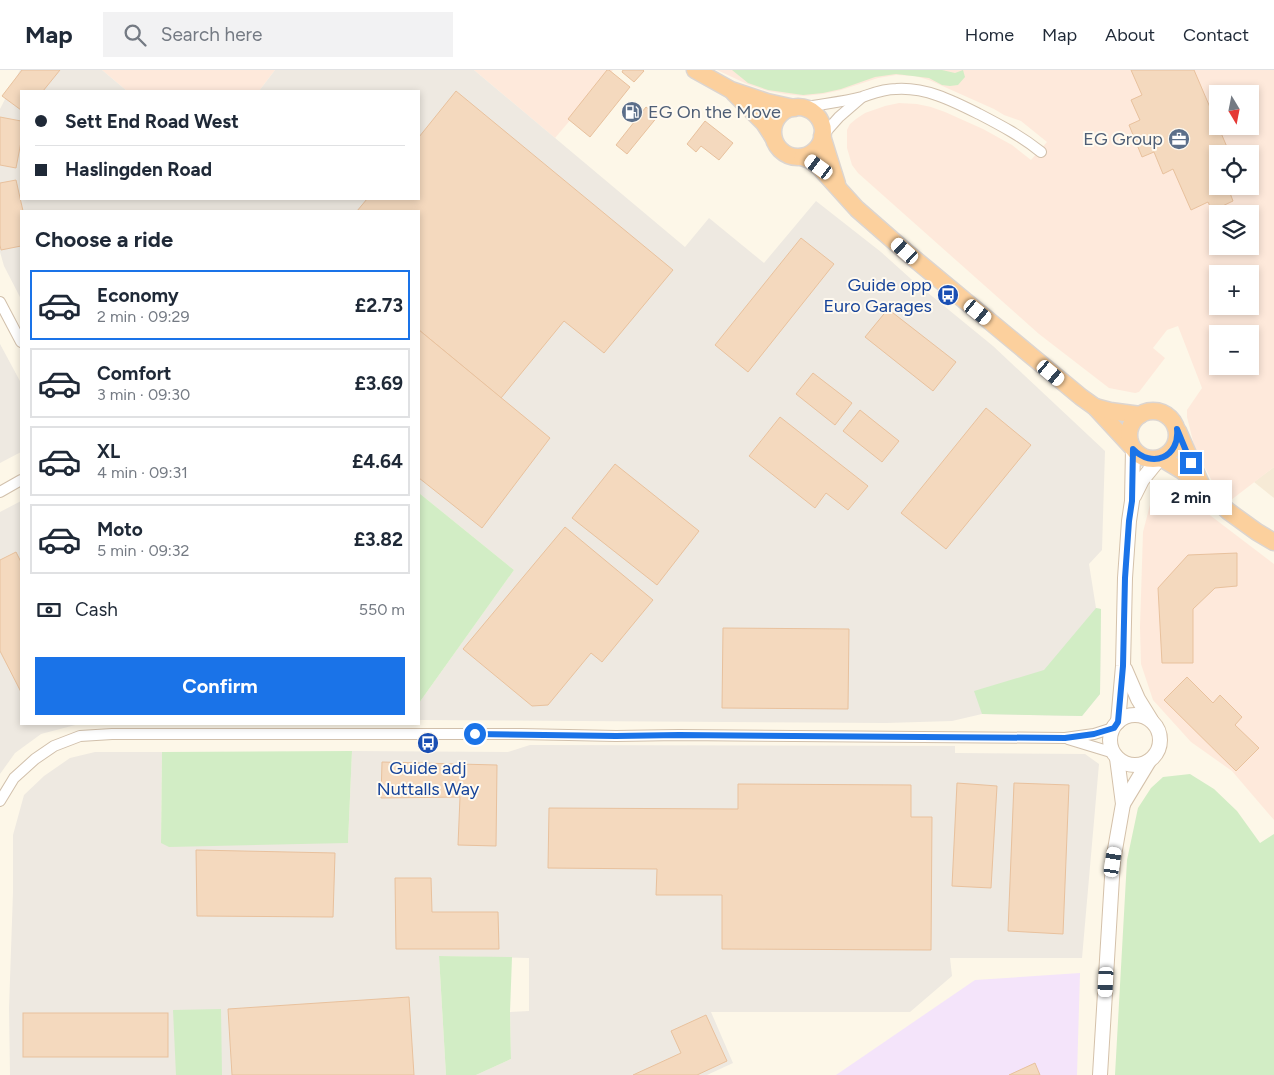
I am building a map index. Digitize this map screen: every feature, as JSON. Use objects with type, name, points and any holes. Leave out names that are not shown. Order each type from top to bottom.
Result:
[{"type":"highway","points":[[695,70],[731,90],[767,102],[809,110],[815,114],[820,120],[822,127],[820,143],[816,150],[802,157]]},
{"type":"highway","points":[[731,90],[755,113],[782,152],[789,156],[810,160],[819,167],[857,209],[1094,407],[1138,454],[1152,459],[1166,456],[1176,444],[1178,437],[1177,429]]},
{"type":"highway","points":[[773,137],[775,122],[780,115],[786,110],[798,108]]},
{"type":"highway","points":[[822,135],[838,187]]},
{"type":"highway","points":[[1094,407],[1140,415]]},
{"type":"highway","points":[[1132,447],[1129,432],[1135,419],[1147,412],[1155,411],[1169,416],[1174,422],[1202,486]]},
{"type":"highway","points":[[1160,458],[1181,470],[1202,486],[1228,511],[1274,542]]},
{"type":"main road","points":[[1116,725],[1123,666],[1125,578],[1132,501],[1132,447]]},
{"type":"main road","points":[[1132,501],[1142,480],[1160,458]]},
{"type":"main road","points":[[1123,666],[1138,699],[1159,733],[1160,741],[1155,755],[1149,761],[1123,804]]},
{"type":"main road","points":[[1100,1075],[1113,862],[1123,804],[1116,755],[1111,745],[1110,736],[1116,725],[1124,718],[1139,716],[1152,722]]},
{"type":"main road","points":[[1116,755],[1124,762],[1132,765],[1149,761]]},
{"type":"street","points":[[798,108],[862,97],[879,91],[916,89],[946,98],[1011,130],[1042,152]]},
{"type":"street","points":[[822,135],[862,97]]},
{"type":"street","points":[[0,302],[20,340]]},
{"type":"street","points":[[0,492],[20,481]]},
{"type":"street","points":[[0,801],[14,778],[34,759],[54,746],[80,736],[253,729],[616,736],[1065,738],[1094,734],[1116,725]]},
{"type":"street","points":[[1065,738],[1116,755]]},
{"type":"shaded area","points":[[20,70],[102,70],[126,90],[20,90],[20,200],[420,200],[420,90],[260,90],[275,70],[474,70],[685,247],[709,218],[764,263],[816,201],[881,252],[993,346],[1105,451],[1102,550],[1089,564],[1096,608],[1101,609],[1100,694],[1082,716],[982,714],[952,721],[886,723],[420,720],[420,702],[514,570],[420,494],[420,210],[20,210],[20,297],[4,266],[0,252],[0,109]]},
{"type":"shaded area","points":[[102,70],[275,70],[260,90],[126,90]]},
{"type":"shaded area","points":[[474,70],[613,70],[555,138]]},
{"type":"shaded area","points":[[717,70],[1274,70],[1274,467],[1231,500],[1213,483],[1195,449],[1187,417],[1187,410],[1202,388],[1178,326],[1167,330],[1153,348],[1165,358],[1139,392],[1135,393],[1109,388],[1039,334],[858,173],[852,165],[847,148],[847,130],[850,124],[865,113],[899,103],[917,104],[945,112],[983,129],[1012,145],[1031,160],[1047,142],[1021,121],[929,80],[915,76],[896,75],[878,78],[841,90],[804,96],[768,91],[747,84]]},
{"type":"shaded area","points":[[0,344],[20,381],[20,453],[0,463]]},
{"type":"shaded area","points":[[1274,467],[1274,498],[1254,482]]},
{"type":"shaded area","points":[[1161,484],[1169,484],[1274,564],[1274,820],[1232,771],[1191,742],[1153,700],[1141,664],[1140,627],[1143,532],[1152,497]]},
{"type":"shaded area","points":[[20,502],[20,725],[75,725],[41,734],[15,753],[0,774],[0,512]]},
{"type":"shaded area","points":[[530,745],[955,746],[955,753],[1085,754],[1099,764],[1082,958],[950,958],[952,976],[910,1012],[711,1012],[733,1063],[707,1075],[476,1075],[511,1059],[510,1012],[529,1011],[529,958],[439,956],[446,1075],[10,1075],[9,1008],[13,835],[24,795],[44,776],[70,758],[95,752],[162,752],[161,843],[348,843],[352,751],[508,752]]},
{"type":"shaded area","points":[[1080,973],[1077,1075],[836,1075],[975,980]]},
{"type":"green space","points":[[732,70],[942,70],[955,73],[963,70],[965,77],[958,85],[950,86],[942,85],[929,78],[896,74],[875,77],[841,89],[803,95],[768,90],[748,83]]},
{"type":"green space","points":[[420,494],[514,570],[420,702]]},
{"type":"green space","points":[[1096,608],[1101,609],[1100,694],[1082,716],[982,714],[974,691],[1044,670]]},
{"type":"green space","points":[[352,751],[348,843],[169,847],[161,843],[162,752]]},
{"type":"green space","points":[[1190,774],[1214,789],[1237,811],[1260,843],[1274,834],[1274,1075],[1115,1075],[1127,860],[1138,808],[1151,788],[1163,777]]},
{"type":"green space","points":[[439,956],[512,957],[511,1059],[476,1075],[446,1075]]},
{"type":"green space","points":[[221,1009],[222,1075],[176,1075],[173,1010]]},
{"type":"building","points":[[22,70],[60,70],[44,90],[20,90],[20,109],[2,96]]},
{"type":"building","points":[[607,70],[630,87],[590,137],[568,119]]},
{"type":"building","points":[[623,70],[644,71],[634,82],[622,72]]},
{"type":"building","name":"EG Group","points":[[1131,70],[1194,70],[1209,105],[1209,135],[1222,135],[1226,145],[1209,145],[1209,195],[1231,195],[1233,201],[1225,205],[1209,205],[1208,202],[1191,210],[1173,169],[1163,174],[1154,152],[1142,157],[1129,125],[1140,120],[1131,100],[1142,95]]},
{"type":"building","points":[[456,91],[673,270],[604,353],[564,321],[501,398],[420,331],[420,210],[358,210],[366,200],[420,200],[420,136]]},
{"type":"building","points":[[646,107],[658,116],[627,154],[616,145]]},
{"type":"building","points":[[0,117],[20,121],[20,147],[16,168],[0,165]]},
{"type":"building","points":[[705,121],[733,143],[719,160],[701,146],[696,152],[687,144]]},
{"type":"building","points":[[16,180],[23,210],[20,210],[20,246],[1,250],[0,245],[0,183]]},
{"type":"building","points":[[801,238],[834,264],[748,372],[715,345]]},
{"type":"building","points":[[888,309],[956,362],[933,391],[865,337]]},
{"type":"building","points":[[420,331],[550,438],[482,528],[420,479]]},
{"type":"building","points":[[813,373],[852,403],[835,425],[796,394]]},
{"type":"building","points":[[986,408],[1031,445],[946,549],[901,513]]},
{"type":"building","points":[[860,410],[899,441],[882,462],[843,431]]},
{"type":"building","points":[[780,417],[868,486],[848,510],[826,493],[815,508],[749,456]]},
{"type":"building","points":[[615,464],[699,531],[657,585],[572,518]]},
{"type":"building","points":[[565,527],[653,600],[602,662],[591,653],[548,705],[532,706],[463,649]]},
{"type":"building","points":[[16,552],[20,560],[20,690],[0,651],[0,560]]},
{"type":"building","points":[[1237,553],[1237,586],[1215,588],[1193,609],[1193,663],[1162,663],[1158,588],[1188,555]]},
{"type":"building","points":[[723,628],[849,629],[848,709],[722,708]]},
{"type":"building","points":[[1187,677],[1213,703],[1220,695],[1242,717],[1235,725],[1259,748],[1236,771],[1164,700]]},
{"type":"building","points":[[382,762],[497,765],[496,846],[458,845],[460,797],[381,798]]},
{"type":"building","points":[[957,783],[997,786],[991,888],[952,886]]},
{"type":"building","points":[[1014,783],[1069,785],[1063,934],[1008,931]]},
{"type":"building","points":[[738,784],[911,785],[911,817],[932,817],[931,950],[722,949],[722,895],[656,895],[657,869],[548,868],[549,808],[738,809]]},
{"type":"building","points":[[196,850],[335,853],[333,917],[197,916]]},
{"type":"building","points":[[395,878],[431,878],[432,912],[498,912],[499,949],[396,949]]},
{"type":"building","points":[[409,997],[414,1075],[232,1075],[228,1009]]},
{"type":"building","points":[[23,1013],[168,1013],[168,1057],[23,1057]]},
{"type":"building","points":[[706,1015],[727,1061],[697,1075],[633,1075],[681,1053],[671,1031]]},
{"type":"building","points":[[1035,1063],[1040,1075],[1009,1075]]},
{"type":"place","name":"EG On the Move","points":[[632,112]]},
{"type":"place","name":"EG Group","points":[[1179,139]]},
{"type":"place","name":"Guide opp Euro Garages","points":[[948,295]]},
{"type":"place","name":"Guide adj Nuttalls Way","points":[[428,743]]},
{"type":"route","points":[[475,734],[1065,738],[1094,734],[1114,728],[1118,722],[1123,666],[1125,578],[1132,501],[1133,449],[1145,458],[1159,459],[1166,456],[1176,444],[1178,437],[1177,429],[1191,463]]}]
